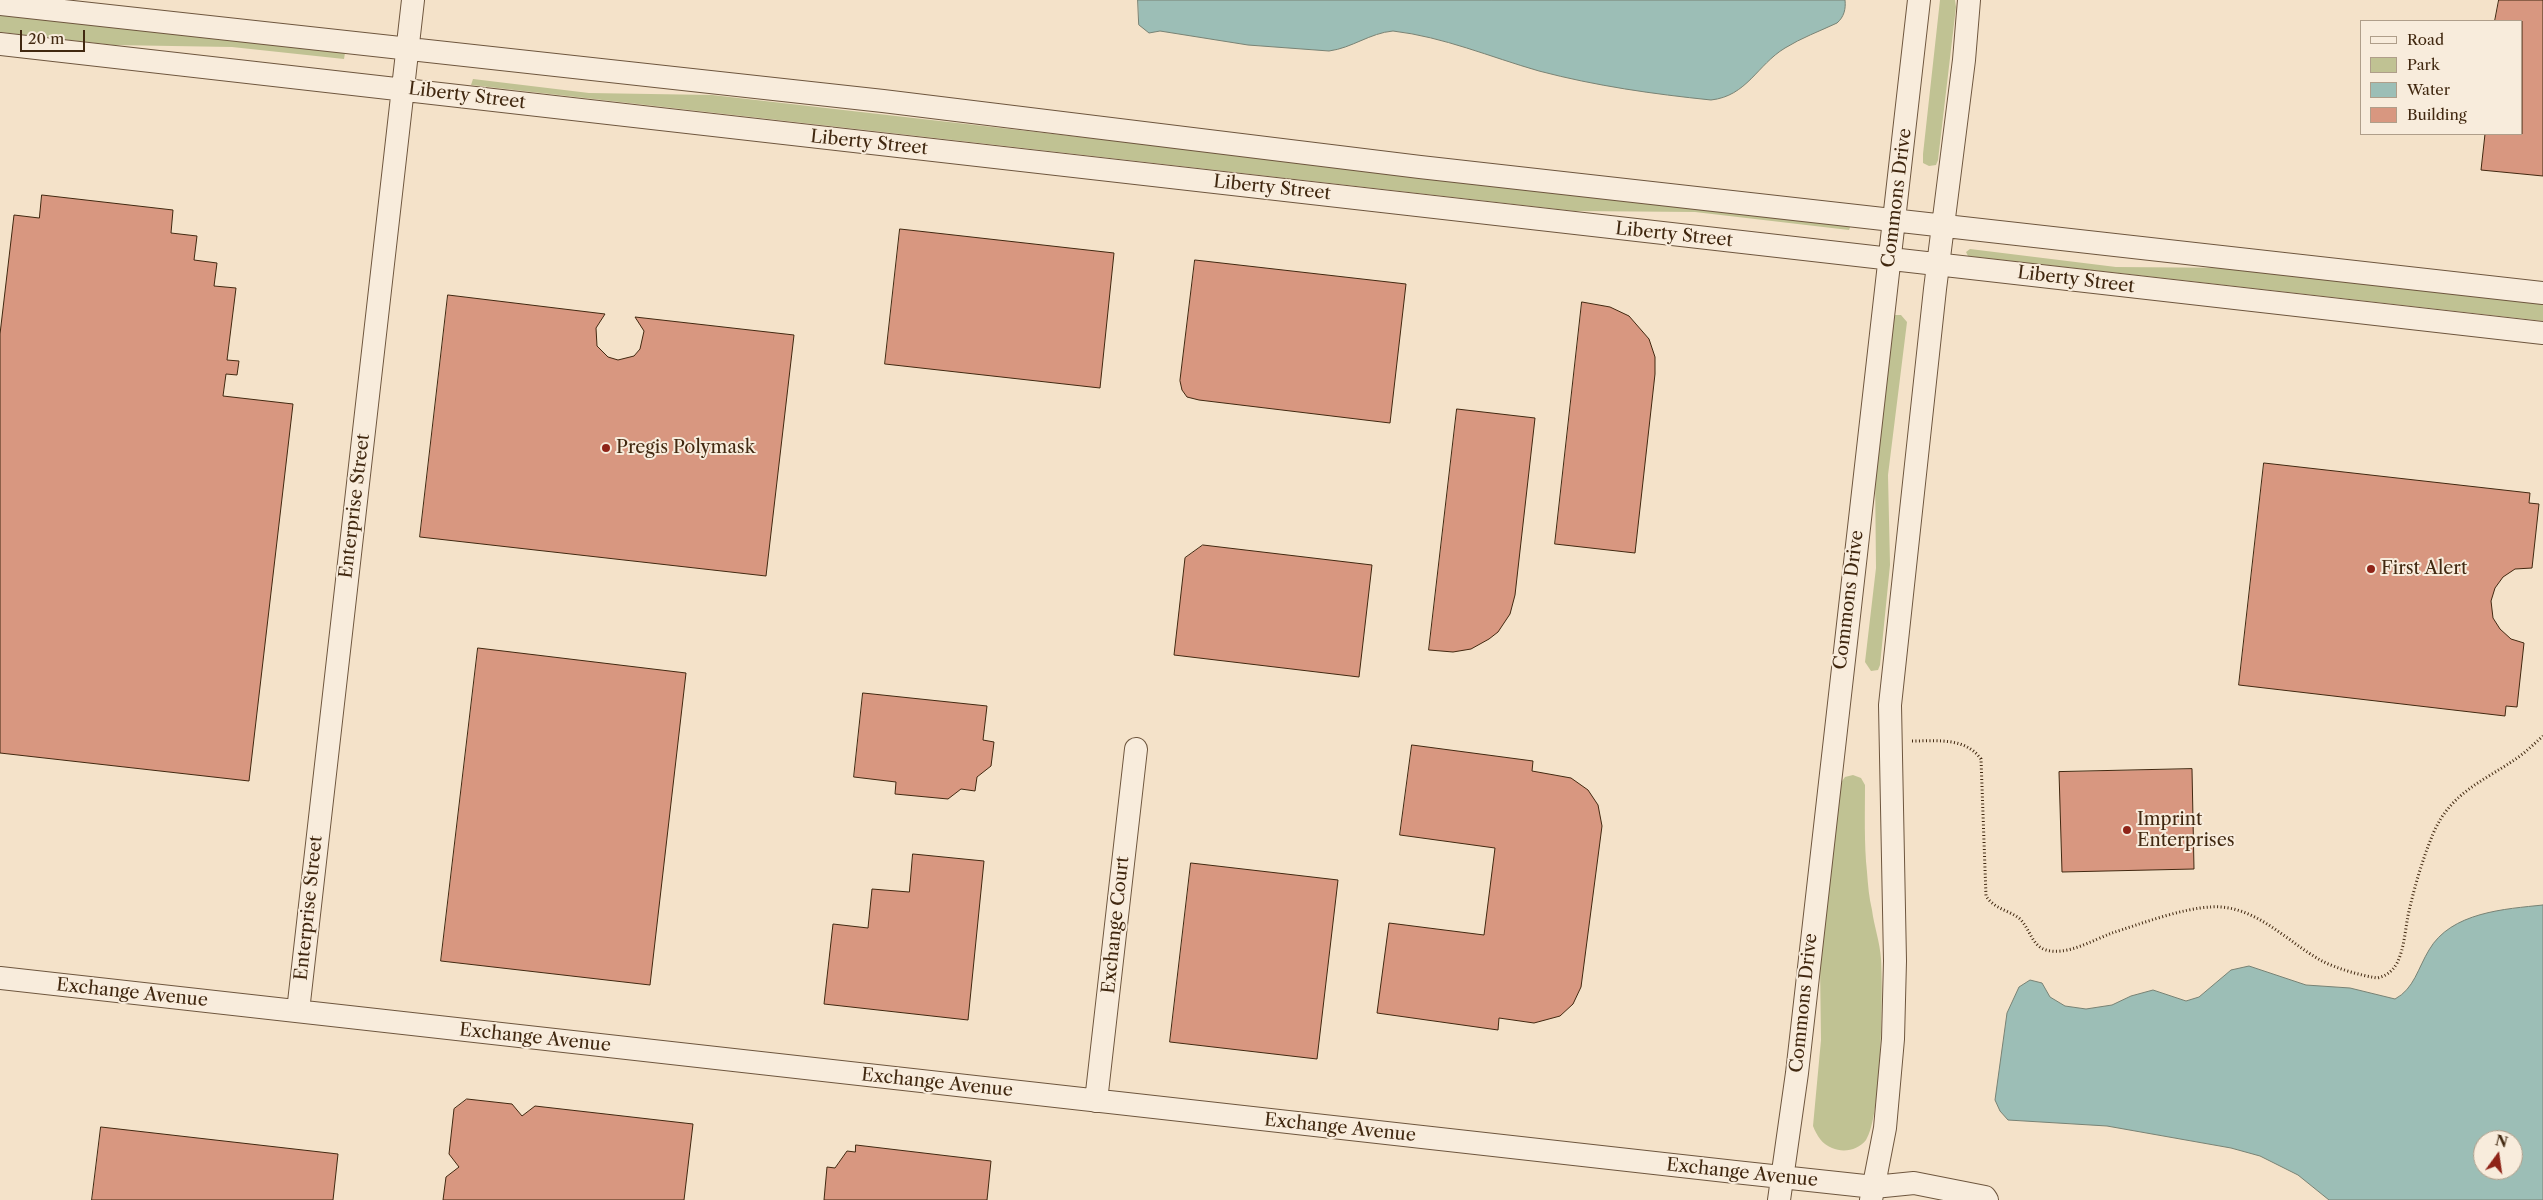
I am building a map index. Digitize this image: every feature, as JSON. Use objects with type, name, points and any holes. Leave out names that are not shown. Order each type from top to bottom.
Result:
[{"type":"street","name":"Enterprise Street","points":[[298,1011],[413,0]]},
{"type":"street","name":"Commons Drive","points":[[1779,1200],[1797,1073],[1893,220],[1909,102],[1919,0]]},
{"type":"street","points":[[1873,1194],[1890,1092],[1893,1039],[1895,961],[1890,705],[1969,0]]},
{"type":"street","points":[[0,4],[883,101],[1410,166],[2543,293]]},
{"type":"street","name":"Liberty Street","points":[[0,44],[402,88],[2543,334]]},
{"type":"street","name":"Exchange Court","points":[[1096,1101],[1136,749]]},
{"type":"street","name":"Exchange Avenue","points":[[0,978],[1782,1177],[1873,1194]]},
{"type":"street","points":[[1873,1194],[1914,1183],[1984,1197],[1987,1200]]},
{"type":"street","points":[[1873,1194],[1902,1200]]},
{"type":"path","points":[[1912,740],[1961,743],[1972,749],[1980,759],[1986,896],[1997,907],[2019,919],[2026,926],[2036,945],[2046,950],[2070,949],[2112,934],[2212,906],[2247,913],[2323,962],[2376,978],[2385,976],[2397,963],[2424,859],[2434,832],[2450,804],[2474,784],[2520,756],[2543,736]]},
{"type":"green space","points":[[1940,0],[1955,0],[1956,7],[1938,160],[1936,165],[1929,166],[1923,163],[1923,154]]},
{"type":"green space","points":[[0,14],[345,53],[344,59],[232,47],[113,45],[0,32]]},
{"type":"green space","points":[[473,79],[589,93],[712,95],[1851,225],[1849,230],[1695,212],[1574,211],[471,85]]},
{"type":"green space","points":[[1970,249],[2116,267],[2245,268],[2543,303],[2543,321],[1968,256],[1966,252]]},
{"type":"green space","points":[[1895,315],[1901,315],[1907,322],[1888,475],[1890,565],[1880,665],[1878,670],[1871,671],[1865,662],[1876,568],[1875,471],[1892,319]]},
{"type":"green space","points":[[1853,775],[1861,778],[1865,785],[1868,887],[1882,975],[1881,1024],[1878,1081],[1871,1127],[1863,1143],[1851,1150],[1841,1150],[1825,1144],[1813,1126],[1821,1040],[1820,965],[1840,784],[1845,777]]},
{"type":"water","points":[[1138,0],[1845,0],[1845,10],[1837,23],[1804,38],[1775,55],[1734,93],[1711,100],[1646,92],[1582,81],[1539,71],[1449,43],[1393,31],[1329,51],[1248,45],[1160,31],[1149,33],[1139,25]]},
{"type":"water","points":[[2543,905],[2543,1200],[2329,1200],[2298,1175],[2260,1156],[2231,1148],[2107,1126],[2008,1120],[2000,1111],[1995,1100],[2007,1013],[2019,987],[2030,980],[2042,983],[2050,997],[2065,1006],[2086,1009],[2112,1005],[2131,996],[2153,990],[2186,1001],[2199,997],[2231,970],[2249,966],[2306,985],[2350,988],[2395,999],[2407,990],[2429,950],[2439,937],[2465,920],[2496,911]]},
{"type":"building","points":[[2499,0],[2543,0],[2543,176],[2481,170],[2485,135],[2523,135],[2523,20],[2495,20]]},
{"type":"building","points":[[42,195],[173,210],[171,233],[197,236],[194,260],[217,263],[214,286],[236,288],[227,360],[239,361],[237,375],[226,374],[223,396],[293,404],[249,781],[0,753],[0,334],[14,215],[39,218]]},
{"type":"building","points":[[900,229],[1114,253],[1100,388],[885,364]]},
{"type":"building","points":[[1195,260],[1406,284],[1390,423],[1187,397],[1182,390],[1180,381]]},
{"type":"building","name":"Pregis Polymask","points":[[448,295],[605,314],[596,328],[597,346],[608,357],[618,360],[634,356],[640,349],[644,331],[635,317],[794,335],[766,576],[420,537]]},
{"type":"building","points":[[1582,302],[1610,307],[1629,316],[1649,339],[1655,357],[1655,374],[1635,553],[1555,544]]},
{"type":"building","points":[[1457,409],[1535,418],[1515,595],[1510,614],[1498,632],[1489,639],[1471,649],[1453,652],[1429,650]]},
{"type":"building","points":[[2264,463],[2530,493],[2529,503],[2539,504],[2532,568],[2515,569],[2503,577],[2495,588],[2491,601],[2493,618],[2500,629],[2511,639],[2524,643],[2517,707],[2506,706],[2505,716],[2239,685]]},
{"type":"building","points":[[1203,545],[1372,565],[1359,677],[1174,655],[1185,558]]},
{"type":"building","points":[[478,648],[686,673],[650,985],[441,961]]},
{"type":"building","points":[[863,693],[987,706],[983,740],[994,742],[991,766],[977,777],[975,791],[961,789],[948,799],[895,794],[896,782],[854,777]]},
{"type":"building","points":[[1412,745],[1533,761],[1532,771],[1571,778],[1588,790],[1598,805],[1602,826],[1581,987],[1573,1004],[1560,1016],[1534,1023],[1499,1018],[1498,1030],[1377,1013],[1389,923],[1484,935],[1495,848],[1400,835]]},
{"type":"building","name":"Imprint Enterprises","points":[[2192,769],[2194,869],[2062,872],[2059,772]]},
{"type":"building","points":[[913,854],[984,861],[968,1020],[824,1004],[833,924],[868,928],[872,889],[909,892]]},
{"type":"building","points":[[1191,863],[1338,880],[1317,1059],[1170,1042]]},
{"type":"building","points":[[467,1099],[512,1104],[522,1116],[535,1106],[693,1124],[684,1200],[443,1200],[446,1177],[459,1167],[449,1154],[454,1109]]},
{"type":"building","points":[[101,1127],[338,1154],[333,1200],[92,1200]]},
{"type":"building","points":[[856,1145],[991,1161],[987,1200],[824,1200],[827,1167],[835,1168],[847,1151],[855,1152]]},
{"type":"place","name":"Pregis Polymask","points":[[606,448]]},
{"type":"place","name":"First Alert","points":[[2371,569]]},
{"type":"place","name":"Imprint Enterprises","points":[[2127,830]]}]
